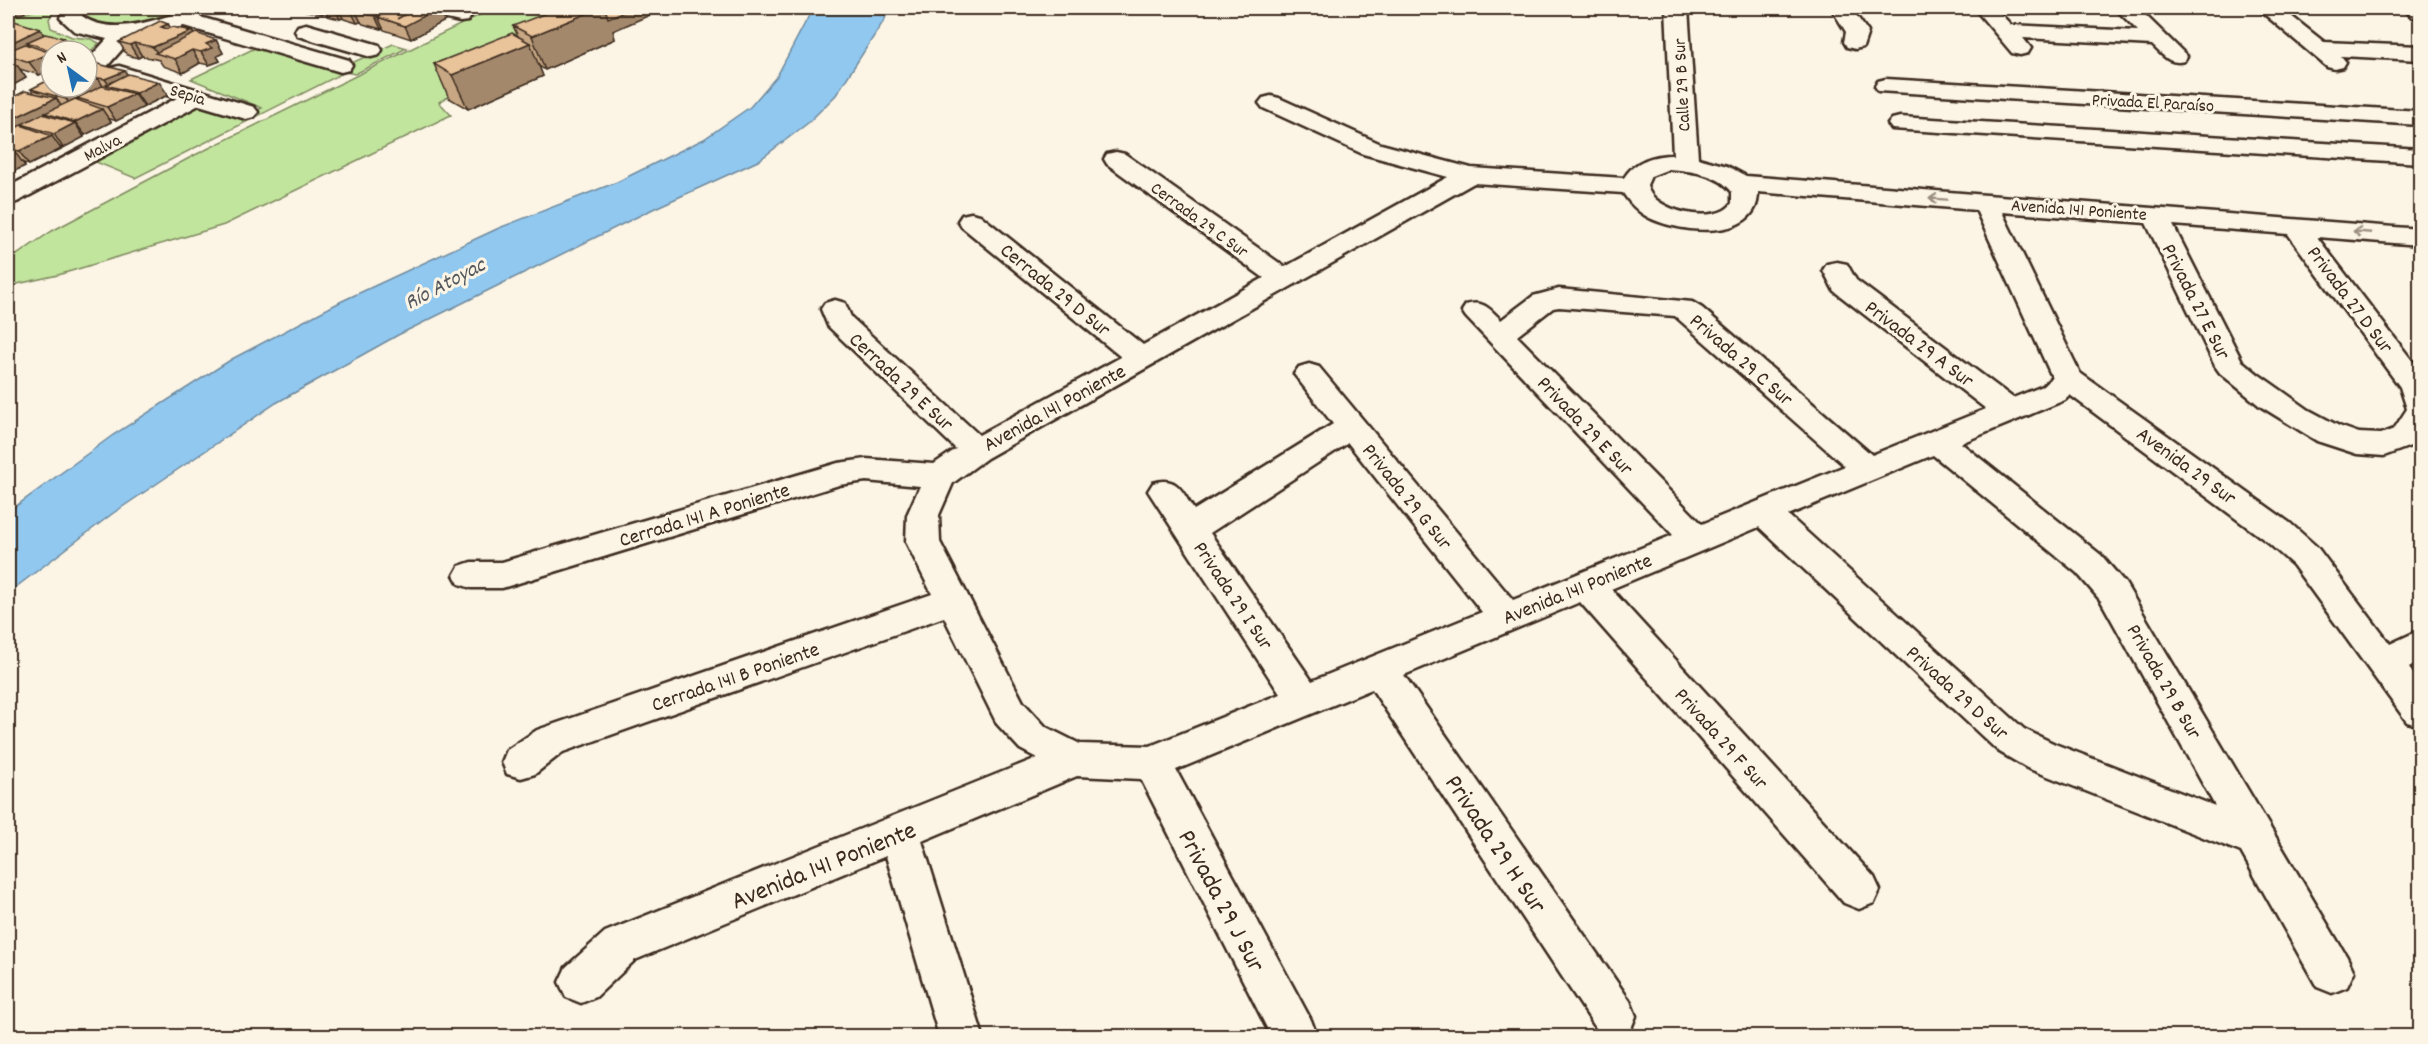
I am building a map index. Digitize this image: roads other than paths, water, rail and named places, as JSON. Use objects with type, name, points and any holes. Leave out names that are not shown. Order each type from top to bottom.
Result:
[{"type":"street","points":[[73,8],[71,18],[77,25],[105,32],[126,31],[183,19],[208,8]]},
{"type":"street","points":[[423,8],[460,16]]},
{"type":"street","name":"Calle 29 B Sur","points":[[1677,8],[1686,162]]},
{"type":"street","points":[[1841,8],[1857,32],[1855,42]]},
{"type":"street","points":[[1984,8],[2021,50]]},
{"type":"street","points":[[2126,8],[2176,56]]},
{"type":"street","points":[[2268,8],[2336,63]]},
{"type":"street","points":[[2414,8],[2421,12]]},
{"type":"street","points":[[183,19],[341,65]]},
{"type":"street","points":[[280,24],[371,50]]},
{"type":"street","points":[[99,59],[126,31]]},
{"type":"street","points":[[2005,31],[2158,39]]},
{"type":"street","points":[[2317,48],[2421,53]]},
{"type":"street","name":"Sepia","points":[[99,69],[246,112]]},
{"type":"street","name":"Privada El Paraíso","points":[[1886,86],[2421,118]]},
{"type":"street","name":"Malva","points":[[8,197],[197,97]]},
{"type":"street","points":[[1271,103],[1372,149],[1470,175],[1634,186]]},
{"type":"street","name":"Privada El Paraíso","points":[[1900,124],[2421,156]]},
{"type":"street","name":"Cerrada 29 C Sur","points":[[1116,159],[1284,279]]},
{"type":"street","points":[[1686,162],[1725,173],[1742,193],[1742,210],[1720,221],[1688,221],[1657,212],[1637,195],[1634,186],[1636,177],[1643,170],[1655,165],[1686,162]]},
{"type":"street","name":"Avenida 141 Poniente","points":[[1075,760],[1033,738],[1010,713],[923,542],[923,515],[940,476],[976,450],[1470,175]]},
{"type":"street","name":"Avenida 141 Poniente","points":[[1742,193],[2303,235],[2421,237]]},
{"type":"street","name":"Avenida 29 Sur","points":[[1988,211],[2068,379],[2278,532],[2305,556],[2421,711]]},
{"type":"street","name":"Cerrada 29 D Sur","points":[[971,221],[1141,358]]},
{"type":"street","name":"Privada 27 E Sur","points":[[2159,224],[2230,366],[2248,384],[2325,432],[2351,443],[2373,447],[2402,441],[2416,427],[2421,413]]},
{"type":"street","name":"Avenida 141 Poniente","points":[[2303,235],[2421,255]]},
{"type":"street","name":"Privada 27 D Sur","points":[[2303,235],[2415,385],[2421,405]]},
{"type":"street","name":"Privada 29 A Sur","points":[[1837,270],[1844,285],[2009,411]]},
{"type":"street","name":"Privada 29 C Sur","points":[[1498,335],[1544,302],[1559,298],[1673,305],[1682,308],[1692,314],[1868,469]]},
{"type":"street","name":"Cerrada 29 E Sur","points":[[835,309],[838,320],[976,450]]},
{"type":"street","name":"Privada 29 E Sur","points":[[1476,311],[1697,539]]},
{"type":"street","name":"Privada 29 G Sur","points":[[1309,374],[1506,617]]},
{"type":"street","name":"Avenida 141 Poniente","points":[[581,982],[620,946],[1075,760],[1152,763],[2054,393],[2068,379]]},
{"type":"street","points":[[1190,529],[1352,426]]},
{"type":"street","name":"Privada 29 B Sur","points":[[1937,441],[2089,564],[2113,592],[2332,972]]},
{"type":"street","name":"Cerrada 141 A Poniente","points":[[471,575],[502,575],[838,474],[866,470],[940,476]]},
{"type":"street","name":"Privada 29 I Sur","points":[[1164,491],[1304,700]]},
{"type":"street","name":"Privada 29 D Sur","points":[[1763,512],[2011,740],[2041,756],[2257,840]]},
{"type":"street","name":"Privada 29 F Sur","points":[[1586,585],[1858,890]]},
{"type":"street","name":"Cerrada 141 B Poniente","points":[[521,762],[550,741],[953,600]]},
{"type":"street","points":[[2385,664],[2421,644]]},
{"type":"street","name":"Privada 29 H Sur","points":[[1379,669],[1614,1016]]},
{"type":"street","name":"Privada 29 J Sur","points":[[1152,763],[1294,1036]]},
{"type":"street","points":[[900,833],[961,1036]]},
{"type":"water","name":"Río Atoyac","points":[[813,8],[889,8],[885,19],[836,95],[808,123],[758,161],[653,209],[398,335],[276,403],[112,514],[8,593],[8,512],[113,435],[232,359],[342,301],[499,228],[617,182],[704,139],[750,107],[777,76]]}]
